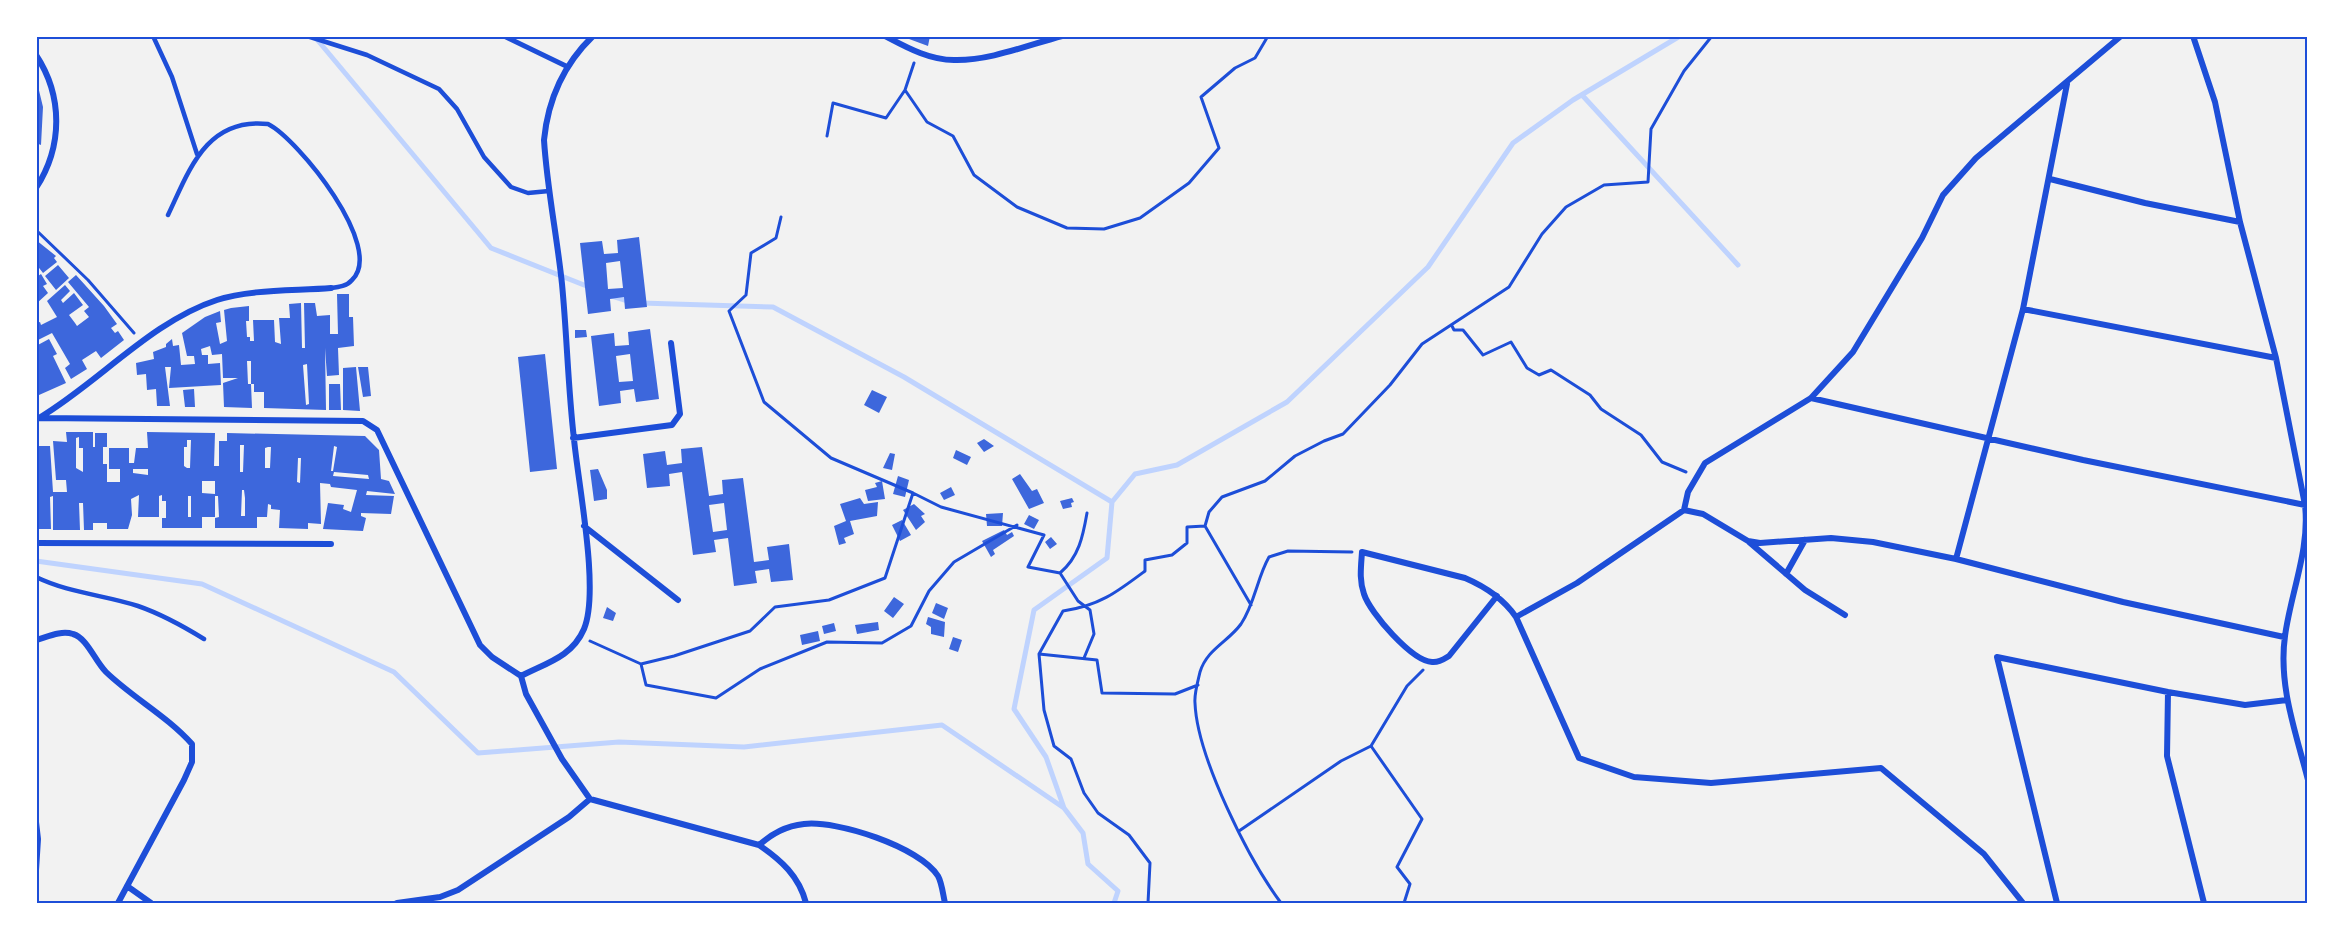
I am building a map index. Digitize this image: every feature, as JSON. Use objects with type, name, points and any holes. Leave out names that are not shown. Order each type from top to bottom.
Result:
[{"type":"street","points":[[504,36],[568,67]]},
{"type":"street","points":[[521,676],[562,657],[580,637],[589,613],[590,595],[573,438],[562,285],[544,140],[546,116],[552,95],[568,67],[593,36]]},
{"type":"street","points":[[885,36],[918,52],[954,60],[981,57],[1062,36]]},
{"type":"street","points":[[1684,510],[1696,476],[1705,463],[1716,454],[1810,398],[1853,352],[1922,238],[1943,195],[1976,158],[2068,83],[2121,36]]},
{"type":"street","points":[[2193,36],[2215,102],[2240,222],[2276,358],[2305,505],[2305,538],[2284,637],[2283,672],[2287,700],[2308,780]]},
{"type":"street","points":[[36,55],[52,82],[57,107],[57,133],[36,188]]},
{"type":"street","points":[[1956,559],[1990,440],[2023,309],[2068,83]]},
{"type":"street","points":[[2049,178],[2145,203],[2240,222]]},
{"type":"street","points":[[38,418],[82,390],[142,343],[190,312],[218,299],[331,288]]},
{"type":"street","points":[[2023,309],[2276,358]]},
{"type":"street","points":[[573,438],[672,425],[680,414],[671,343]]},
{"type":"street","points":[[1810,398],[1990,440],[2305,505]]},
{"type":"street","points":[[38,418],[363,421],[376,430],[480,645],[492,657],[521,676],[526,694],[562,759],[590,799],[759,845],[779,859],[795,877],[806,903]]},
{"type":"street","points":[[1516,617],[1577,583],[1684,510],[1694,510],[1748,541],[1805,590],[1845,615]]},
{"type":"street","points":[[584,526],[678,600]]},
{"type":"street","points":[[1748,541],[1760,543],[1854,539],[1956,559],[2123,602],[2284,637]]},
{"type":"street","points":[[1786,574],[1805,540]]},
{"type":"street","points":[[36,543],[331,544]]},
{"type":"street","points":[[1497,596],[1449,656],[1440,662],[1431,662],[1404,646],[1364,596],[1360,578],[1362,552],[1465,578],[1497,596],[1516,617],[1579,758],[1634,777],[1711,783],[1881,768],[1984,854],[2023,903]]},
{"type":"street","points":[[36,640],[65,632],[82,638],[93,657],[125,690],[176,728],[192,744],[192,762],[184,780],[118,903]]},
{"type":"street","points":[[2057,903],[1996,657],[2168,693],[2245,705],[2287,700]]},
{"type":"street","points":[[2168,693],[2167,756],[2204,903]]},
{"type":"street","points":[[397,903],[440,897],[458,891],[569,817],[590,799]]},
{"type":"street","points":[[36,822],[36,870]]},
{"type":"street","points":[[759,845],[775,831],[803,824],[827,823],[866,835],[910,853],[928,866],[939,877],[945,903]]},
{"type":"street","points":[[128,886],[151,903]]},
{"type":"lane","points":[[153,36],[172,77],[197,154]]},
{"type":"lane","points":[[307,36],[367,55],[439,89],[457,109],[484,158],[511,187],[528,193],[549,191]]},
{"type":"lane","points":[[168,215],[197,154],[219,134],[261,123],[274,127],[291,140],[314,167],[344,212],[355,234],[359,254],[358,270],[352,281],[331,288]]},
{"type":"lane","points":[[36,577],[84,595],[138,606],[204,639]]},
{"type":"path","points":[[905,90],[927,122],[953,135],[974,175],[1017,207],[1067,228],[1104,229],[1140,218],[1189,183],[1219,148],[1201,97],[1235,68],[1255,58],[1268,36]]},
{"type":"path","points":[[1251,605],[1205,526],[1209,512],[1222,497],[1265,481],[1295,456],[1343,434],[1390,385],[1422,344],[1509,287],[1542,234],[1566,207],[1604,185],[1648,182],[1651,129],[1684,71],[1712,36]]},
{"type":"path","points":[[827,136],[833,103],[886,118],[905,90],[918,52]]},
{"type":"path","points":[[781,217],[776,238],[751,253],[746,295],[729,311],[764,402],[831,458],[891,482],[941,507],[1017,525],[1044,535],[1028,567],[1060,573],[1078,601],[1084,608],[1090,610],[1094,634],[1084,659]]},
{"type":"path","points":[[36,230],[88,280],[142,343]]},
{"type":"path","points":[[1451,325],[1454,330],[1463,330],[1482,355],[1511,342],[1527,368],[1539,375],[1551,370],[1590,395],[1601,409],[1641,435],[1662,462],[1696,476]]},
{"type":"path","points":[[580,637],[641,664],[674,656],[750,631],[776,607],[829,600],[885,578],[913,494]]},
{"type":"path","points":[[1060,573],[1071,564],[1082,542],[1087,513]]},
{"type":"path","points":[[641,664],[646,685],[716,698],[760,669],[827,642],[882,643],[911,626],[929,591],[954,562],[1017,525]]},
{"type":"path","points":[[1148,903],[1150,863],[1129,835],[1098,813],[1084,793],[1071,759],[1054,746],[1044,711],[1039,654],[1063,611],[1084,608],[1110,598],[1145,571],[1145,560],[1172,555],[1187,543],[1187,527],[1205,526]]},
{"type":"path","points":[[1281,903],[1268,885],[1239,831],[1198,732],[1194,701],[1205,660],[1240,625],[1251,605],[1262,569],[1269,557],[1278,552],[1322,550],[1362,552]]},
{"type":"path","points":[[1039,654],[1097,660],[1102,693],[1175,694],[1198,685]]},
{"type":"path","points":[[1239,831],[1341,761],[1371,746],[1407,686],[1431,662]]},
{"type":"path","points":[[1371,746],[1422,819],[1397,867],[1410,884],[1404,903]]},
{"type":"building","points":[[901,36],[930,36],[928,46]]},
{"type":"building","points":[[36,78],[43,107],[41,145],[36,143]]},
{"type":"building","points":[[639,237],[647,307],[625,309],[624,297],[610,299],[611,311],[588,314],[580,243],[602,241],[604,254],[618,253],[617,240]],"holes":[[[620,261],[623,288],[608,289],[606,263]]]},
{"type":"building","points":[[36,240],[56,256],[54,258],[57,262],[43,273],[36,264]]},
{"type":"building","points":[[58,265],[69,278],[56,290],[45,276]]},
{"type":"building","points":[[36,272],[38,276],[41,274],[47,284],[43,286],[48,293],[36,304]]},
{"type":"building","points":[[76,275],[104,306],[117,324],[111,328],[115,333],[118,331],[124,340],[101,358],[96,351],[82,360],[87,369],[71,379],[65,368],[70,364],[52,333],[36,341],[36,323],[40,322],[41,325],[57,317],[47,301],[65,285],[70,291],[61,300],[63,303],[74,293],[83,305],[69,315],[77,326],[89,317],[84,311],[89,307],[68,282]]},
{"type":"building","points":[[337,294],[349,294],[349,317],[353,317],[354,346],[338,348],[339,375],[327,376],[325,348],[326,410],[264,408],[264,392],[254,392],[254,384],[251,384],[252,408],[224,407],[223,383],[238,378],[223,378],[222,354],[212,355],[210,346],[201,349],[202,355],[208,355],[208,364],[220,363],[221,385],[169,388],[171,367],[165,367],[170,406],[157,406],[156,389],[147,390],[146,374],[137,375],[136,363],[154,359],[153,352],[166,347],[172,339],[173,346],[179,345],[181,365],[195,364],[194,356],[187,356],[182,333],[205,317],[220,311],[221,322],[216,323],[220,344],[227,341],[224,310],[231,308],[249,306],[249,321],[246,321],[247,337],[250,337],[250,341],[254,341],[253,320],[274,320],[275,342],[281,344],[279,318],[290,318],[289,304],[301,303],[302,348],[305,348],[304,303],[315,303],[317,316],[330,315],[330,334],[338,334]],"holes":[[[247,361],[251,361],[251,384],[248,384]],[[307,364],[309,404],[306,405],[303,365]]]},
{"type":"building","points":[[650,329],[659,399],[636,402],[634,389],[620,391],[621,403],[599,406],[591,336],[614,333],[615,346],[629,345],[628,332]],"holes":[[[630,354],[633,381],[619,382],[616,356]]]},
{"type":"building","points":[[575,330],[586,330],[587,337],[575,338]]},
{"type":"building","points":[[49,339],[57,354],[53,356],[66,383],[39,395],[36,388],[38,376],[36,346]]},
{"type":"building","points":[[545,354],[557,469],[530,472],[518,357]]},
{"type":"building","points":[[356,367],[360,411],[343,410],[343,368]]},
{"type":"building","points":[[358,367],[368,367],[371,396],[363,397]]},
{"type":"building","points":[[329,384],[340,384],[341,410],[329,410]]},
{"type":"building","points":[[194,389],[195,407],[185,407],[183,390]]},
{"type":"building","points":[[872,390],[887,397],[879,413],[864,405]]},
{"type":"building","points":[[36,431],[39,431],[39,446],[50,446],[53,492],[67,492],[66,480],[56,480],[53,441],[67,442],[66,432],[93,432],[93,447],[95,447],[95,433],[107,433],[107,447],[103,447],[103,464],[107,464],[107,482],[120,482],[120,469],[109,469],[109,448],[129,448],[129,463],[134,463],[136,448],[148,448],[147,432],[215,433],[214,466],[219,466],[219,441],[227,441],[227,433],[365,436],[379,450],[381,479],[389,481],[395,494],[367,491],[366,495],[394,496],[391,514],[361,513],[361,516],[366,518],[363,531],[323,529],[328,503],[344,505],[343,509],[351,512],[357,490],[331,487],[330,484],[320,483],[321,524],[308,523],[308,529],[279,528],[280,510],[271,509],[271,505],[268,504],[267,517],[257,517],[257,528],[215,528],[215,518],[219,517],[218,496],[215,496],[215,517],[202,517],[202,528],[162,528],[162,518],[166,518],[166,501],[162,501],[162,495],[159,496],[159,517],[138,517],[139,495],[131,499],[132,515],[128,529],[107,529],[107,523],[93,523],[93,530],[84,530],[83,503],[79,503],[80,530],[53,530],[53,496],[50,497],[51,529],[36,529],[36,498],[39,498],[39,484],[36,483]],"holes":[[[79,437],[79,448],[83,448],[83,472],[76,468],[76,438]],[[187,440],[191,440],[190,468],[184,466],[184,447],[187,447]],[[240,445],[244,445],[243,472],[240,472]],[[334,446],[337,447],[333,471],[331,471]],[[268,447],[271,447],[270,468],[265,468],[265,448]],[[298,458],[301,458],[300,483],[297,482]],[[133,469],[148,469],[148,475],[133,473]],[[334,472],[368,475],[369,479],[333,476]],[[202,481],[215,481],[215,494],[202,493]],[[242,490],[244,490],[245,516],[241,516]],[[188,496],[191,496],[191,517],[188,517]]]},
{"type":"building","points":[[984,439],[994,446],[984,452],[977,443]]},
{"type":"building","points":[[702,447],[709,496],[723,494],[722,480],[743,478],[754,562],[769,560],[767,547],[789,544],[793,580],[771,582],[769,569],[755,571],[757,583],[734,586],[728,538],[714,540],[716,552],[693,555],[682,472],[669,474],[670,486],[647,488],[643,454],[665,451],[667,465],[682,463],[681,449]],"holes":[[[724,503],[727,530],[713,532],[709,505]]]},
{"type":"building","points":[[956,450],[971,457],[967,465],[953,458]]},
{"type":"building","points":[[890,453],[895,454],[892,470],[883,468]]},
{"type":"building","points":[[598,469],[607,490],[607,499],[594,501],[590,470]]},
{"type":"building","points":[[1020,474],[1032,491],[1037,489],[1044,503],[1029,509],[1012,479]]},
{"type":"building","points":[[898,476],[909,480],[905,497],[893,494]]},
{"type":"building","points":[[882,481],[885,499],[868,501],[865,490],[877,487],[875,483]]},
{"type":"building","points":[[951,487],[955,495],[944,500],[940,493]]},
{"type":"building","points":[[860,498],[864,504],[878,502],[877,516],[850,521],[854,534],[844,538],[846,543],[839,545],[834,526],[846,521],[840,504]]},
{"type":"building","points":[[1072,498],[1074,502],[1071,503],[1072,507],[1063,509],[1060,501]]},
{"type":"building","points":[[914,504],[925,514],[921,516],[925,522],[916,530],[903,510]]},
{"type":"building","points":[[1003,513],[1002,526],[987,526],[986,514]]},
{"type":"building","points":[[1029,515],[1039,520],[1034,529],[1024,524]]},
{"type":"building","points":[[902,520],[911,535],[900,541],[892,525]]},
{"type":"building","points":[[1004,530],[1007,535],[1012,532],[1014,536],[993,550],[995,554],[991,557],[982,541]]},
{"type":"building","points":[[1051,537],[1057,544],[1050,549],[1045,542]]},
{"type":"building","points":[[894,597],[904,604],[893,618],[884,611]]},
{"type":"building","points":[[936,603],[948,608],[944,619],[932,613]]},
{"type":"building","points":[[607,607],[616,613],[613,621],[603,618]]},
{"type":"building","points":[[928,617],[945,622],[944,637],[931,634],[931,627],[926,624]]},
{"type":"building","points":[[878,622],[879,630],[857,634],[855,625]]},
{"type":"building","points":[[834,623],[836,631],[824,634],[822,626]]},
{"type":"building","points":[[818,631],[820,641],[802,645],[800,635]]},
{"type":"building","points":[[953,637],[962,640],[958,652],[949,649]]},
{"type":"waterway","points":[[1112,502],[1135,474],[1177,465],[1287,402],[1428,267],[1513,143],[1573,100],[1680,36]]},
{"type":"waterway","points":[[315,37],[491,248],[589,287]]},
{"type":"waterway","points":[[1582,95],[1738,265]]},
{"type":"waterway","points":[[612,296],[631,302]]},
{"type":"waterway","points":[[641,303],[773,307],[904,377],[1112,502]]},
{"type":"waterway","points":[[1112,502],[1107,558],[1034,610],[1014,709],[1046,757],[1064,808],[1083,833],[1088,864],[1118,891],[1114,903]]},
{"type":"waterway","points":[[36,561],[202,584],[394,672],[478,753],[619,742],[744,747],[942,725],[1064,808]]}]
